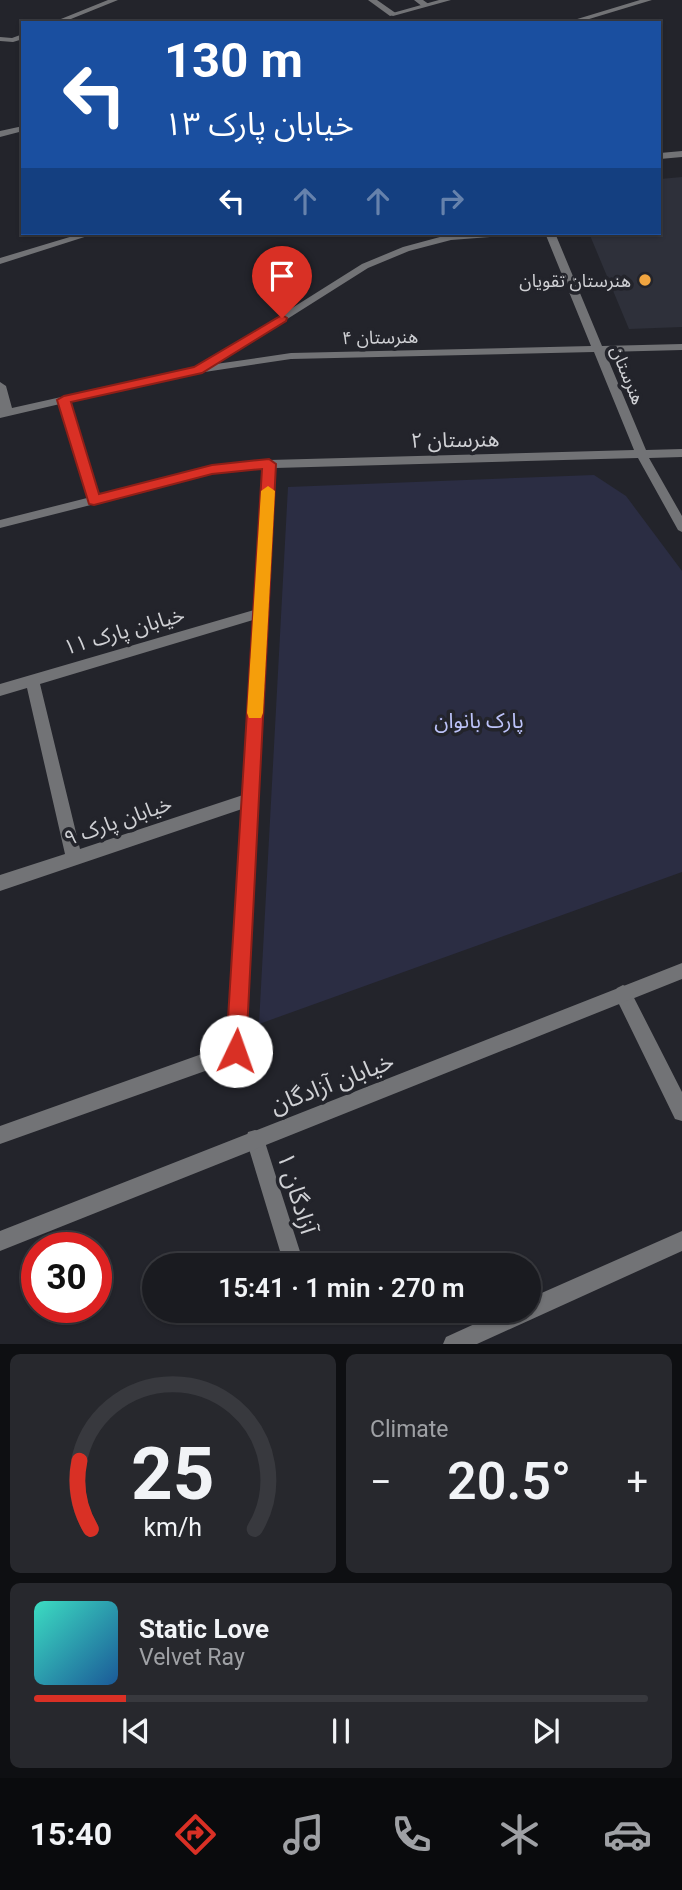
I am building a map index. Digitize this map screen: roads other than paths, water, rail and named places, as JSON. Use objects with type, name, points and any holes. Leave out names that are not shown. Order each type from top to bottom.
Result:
[{"type":"street","points":[[59,21],[114,0]]},
{"type":"street","points":[[372,0],[400,21]]},
{"type":"street","points":[[418,0],[426,5]]},
{"type":"street","points":[[393,14],[447,0]]},
{"type":"street","points":[[574,21],[648,0]]},
{"type":"street","points":[[0,39],[13,40],[21,37]]},
{"type":"street","points":[[0,134],[21,129]]},
{"type":"street","points":[[661,156],[682,154]]},
{"type":"street","points":[[0,261],[85,235]]},
{"type":"street","points":[[198,370],[365,266],[406,249],[451,237],[477,235]]},
{"type":"street","name":"هنرستان","points":[[551,235],[642,455],[682,527]]},
{"type":"street","name":"هنرستان ۴","points":[[4,413],[198,370],[291,356],[682,347]]},
{"type":"street","points":[[0,386],[4,413]]},
{"type":"street","points":[[64,400],[94,500]]},
{"type":"street","name":"هنرستان ۲","points":[[0,524],[212,470],[269,464],[682,453]]},
{"type":"street","points":[[0,1135],[236,1051],[269,464]]},
{"type":"street","name":"خیابان پارک ۱۱","points":[[0,690],[260,613]]},
{"type":"street","points":[[32,680],[74,858]]},
{"type":"street","name":"خیابان پارک ۹","points":[[0,883],[250,799]]},
{"type":"street","name":"خیابان آزادگان","points":[[0,1241],[682,971]]},
{"type":"street","points":[[622,994],[682,1112]]},
{"type":"street","name":"آزادگان ۱","points":[[255,1139],[291,1253]]},
{"type":"street","points":[[541,1304],[682,1241]]},
{"type":"street","points":[[453,1344],[499,1323]]},
{"type":"place","name":"هنرستان تقویان","points":[[645,280]]},
{"type":"park label","name":"پارک بانوان","points":[[479,721]]}]
